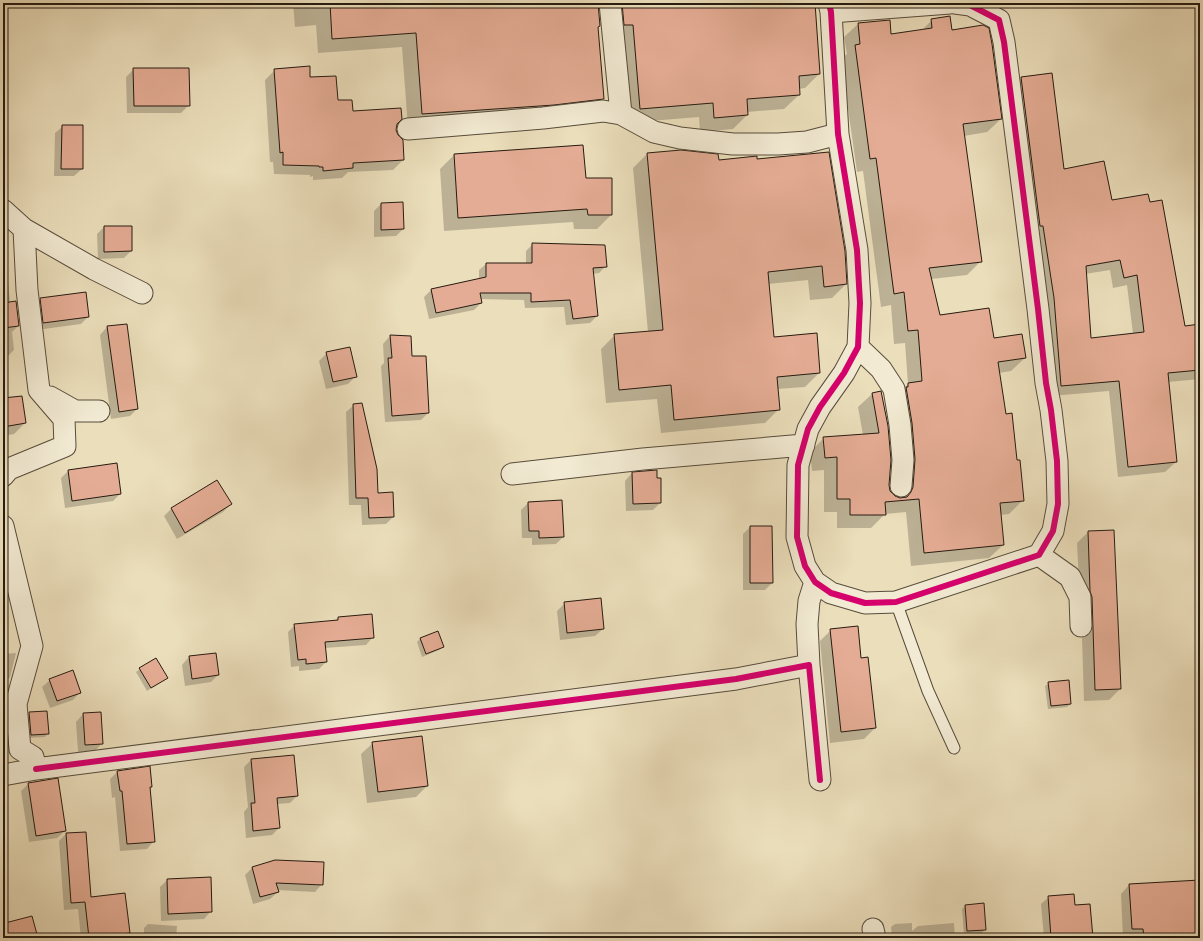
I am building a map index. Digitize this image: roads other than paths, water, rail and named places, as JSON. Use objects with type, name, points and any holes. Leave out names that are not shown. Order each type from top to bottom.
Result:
[{"type":"street","points":[[610,3],[621,114]]},
{"type":"street","points":[[950,3],[830,8],[838,134],[857,250],[860,303],[858,347],[844,373],[820,407],[808,429],[798,465],[797,537],[805,566],[815,582],[831,593],[865,603],[896,602],[1039,555],[1053,531],[1058,504],[1057,461],[1004,42],[999,20],[970,5],[955,3]]},
{"type":"street","points":[[408,128],[543,118],[603,111],[621,114],[654,132],[680,138],[733,144],[778,144],[807,142],[838,134]]},
{"type":"street","points":[[3,210],[24,229],[94,269],[142,293]]},
{"type":"street","points":[[3,476],[9,469],[65,446],[64,419],[39,390],[27,290],[24,229]]},
{"type":"street","points":[[858,347],[880,369],[894,389],[900,425],[903,460],[901,486]]},
{"type":"street","points":[[39,390],[75,410],[99,411]]},
{"type":"street","points":[[512,474],[643,459],[804,445]]},
{"type":"street","points":[[3,526],[32,646],[16,704],[20,749],[33,757],[36,769]]},
{"type":"street","points":[[1039,555],[1070,577],[1080,597],[1081,626]]},
{"type":"street","points":[[815,582],[809,601],[807,624],[809,665],[820,780]]},
{"type":"street","points":[[3,775],[36,769],[736,679],[809,665]]},
{"type":"lane","points":[[896,602],[928,691],[954,748]]}]
